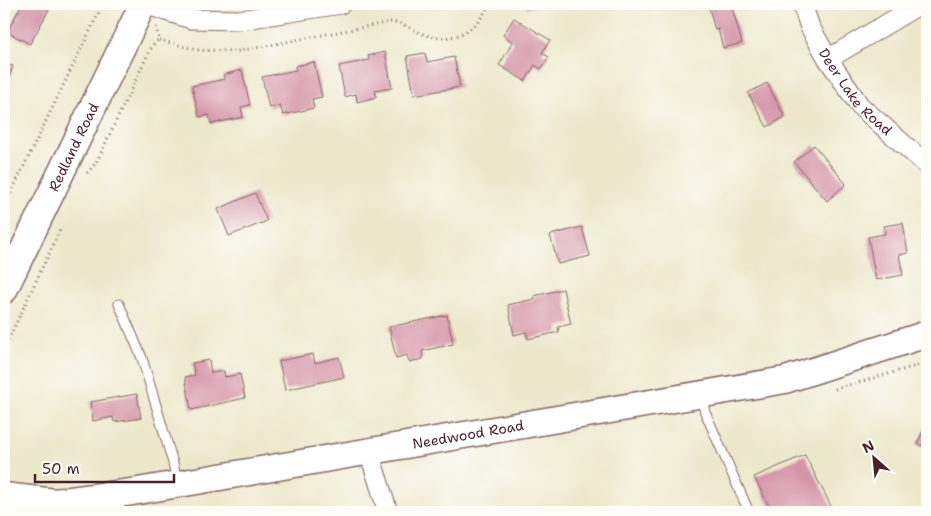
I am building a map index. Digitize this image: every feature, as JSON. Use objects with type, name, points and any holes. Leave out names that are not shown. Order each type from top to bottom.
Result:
[{"type":"street","points":[[149,6],[191,19],[240,20],[341,4]]},
{"type":"street","name":"Deer Lake Road","points":[[802,4],[810,27],[828,59],[860,106],[927,165]]},
{"type":"street","points":[[828,59],[920,4]]},
{"type":"street","name":"Redland Road","points":[[4,290],[149,6]]},
{"type":"street","name":"Needwood Road","points":[[4,496],[54,502],[178,485],[785,380],[927,334]]},
{"type":"street","points":[[369,452],[388,512]]},
{"type":"lane","points":[[118,304],[142,358],[178,485]]},
{"type":"lane","points":[[701,394],[704,412],[749,512]]},
{"type":"path","points":[[4,208],[103,4]]},
{"type":"path","points":[[83,177],[96,162],[150,50],[155,42],[159,40],[197,50],[238,51],[390,22],[397,22],[423,34],[442,38],[452,37],[478,23],[489,4]]},
{"type":"path","points":[[149,6],[156,23],[159,40]]},
{"type":"path","points":[[4,350],[62,225]]},
{"type":"building","points":[[22,4],[52,4],[30,44],[7,32]]},
{"type":"building","points":[[526,4],[545,4],[545,5],[527,8]]},
{"type":"building","points":[[708,4],[731,4],[742,43],[723,48],[718,29],[715,30]]},
{"type":"building","points":[[514,18],[550,40],[542,53],[549,57],[541,69],[535,65],[525,81],[499,65],[513,42],[503,35]]},
{"type":"building","points":[[385,52],[392,88],[375,91],[376,97],[357,102],[356,94],[345,97],[339,66],[369,60],[368,56]]},
{"type":"building","points":[[425,53],[427,62],[454,57],[460,87],[414,95],[407,56]]},
{"type":"building","points":[[314,62],[322,97],[312,99],[314,108],[283,115],[280,105],[269,108],[262,77],[296,70],[295,66]]},
{"type":"building","points":[[4,64],[13,66],[4,94]]},
{"type":"building","points":[[242,70],[250,105],[241,107],[243,117],[211,124],[209,115],[199,117],[192,86],[225,79],[223,75]]},
{"type":"building","points":[[767,83],[785,117],[767,127],[748,93]]},
{"type":"building","points":[[814,145],[846,184],[827,201],[794,162]]},
{"type":"building","points":[[255,193],[267,221],[229,236],[218,209]]},
{"type":"building","points":[[903,223],[908,253],[899,255],[903,275],[876,280],[868,237],[885,234],[884,226]]},
{"type":"building","points":[[582,227],[590,256],[558,264],[550,235]]},
{"type":"building","points":[[563,289],[571,324],[558,327],[559,332],[528,339],[526,332],[514,335],[508,305],[535,299],[534,296]]},
{"type":"building","points":[[447,315],[453,344],[422,351],[423,359],[409,362],[407,355],[396,358],[389,327]]},
{"type":"building","points":[[313,354],[315,363],[339,357],[344,377],[285,390],[279,361]]},
{"type":"building","points":[[209,360],[211,373],[224,371],[225,377],[240,374],[245,398],[191,410],[185,377],[195,375],[192,363]]},
{"type":"building","points":[[137,394],[141,418],[114,422],[113,417],[93,421],[90,402]]},
{"type":"building","points":[[927,423],[927,448],[917,444]]},
{"type":"building","points":[[805,455],[834,512],[772,512],[754,477]]}]
